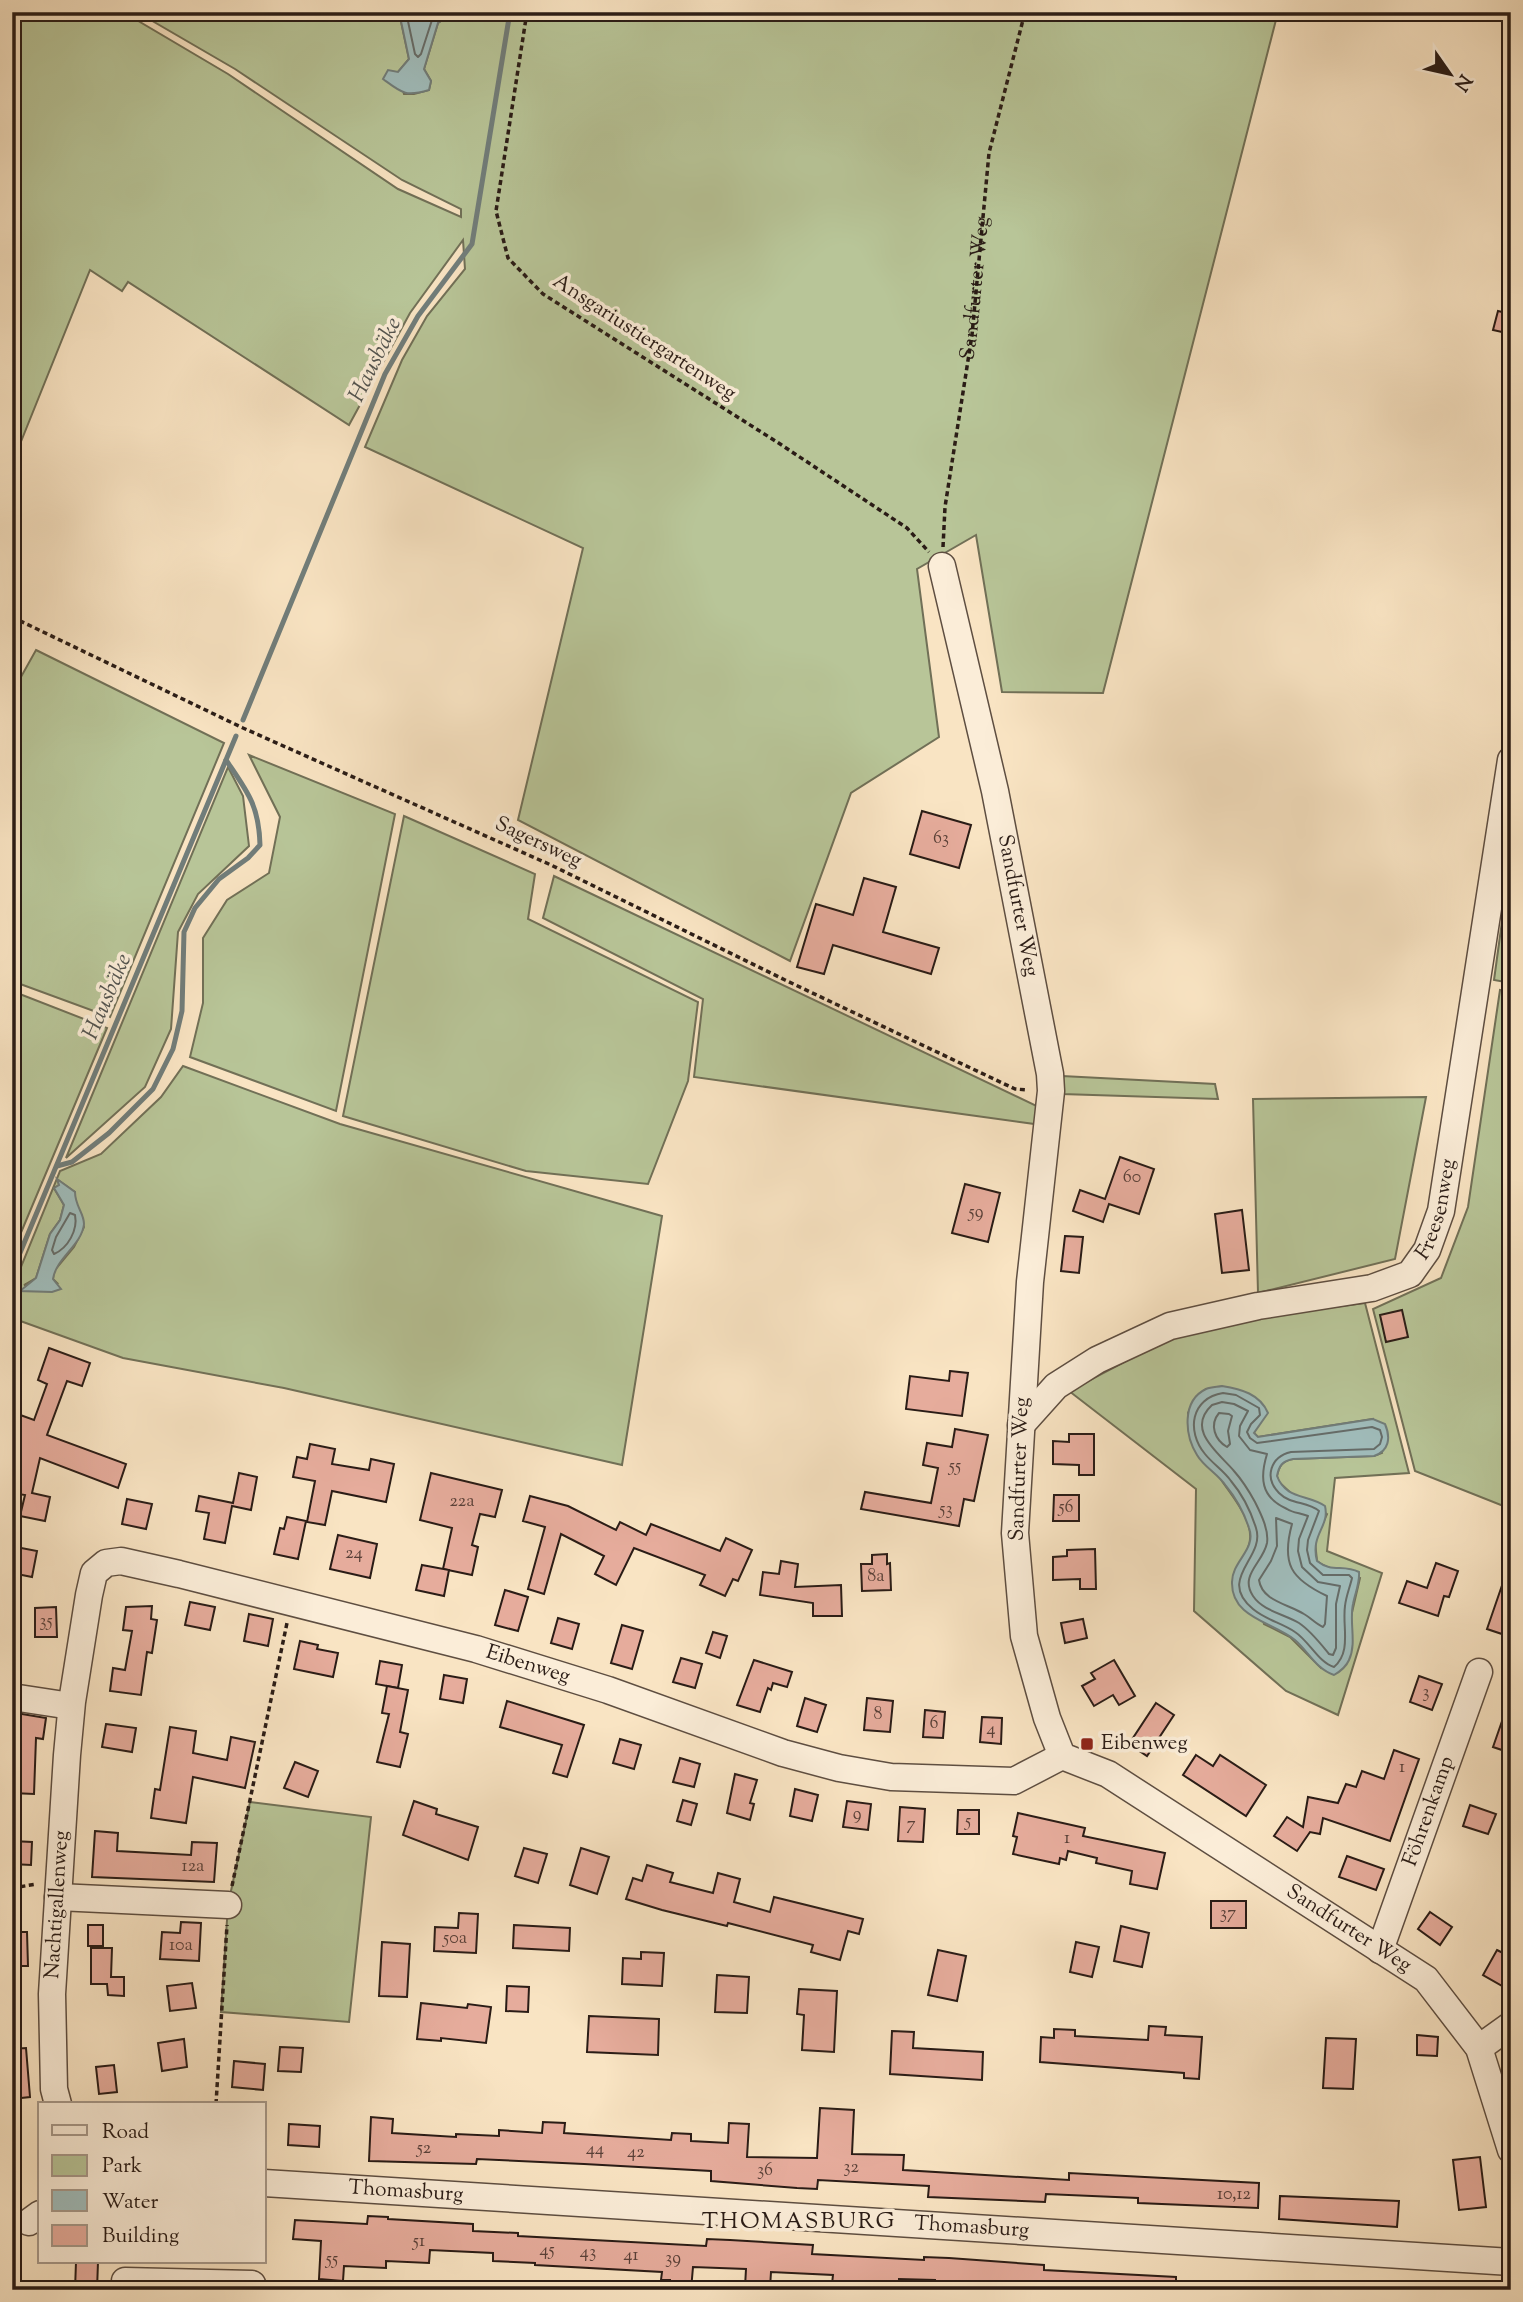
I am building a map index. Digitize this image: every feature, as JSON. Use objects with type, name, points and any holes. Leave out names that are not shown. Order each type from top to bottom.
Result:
[{"type":"street","name":"Sandfurter Weg","points":[[942,566],[1000,817],[1029,960],[1051,1091],[1030,1282],[1015,1533],[1024,1636],[1047,1718],[1062,1756],[1108,1774],[1426,1979],[1479,2048],[1511,2150]]},
{"type":"street","name":"Freesenweg","points":[[1021,1425],[1056,1386],[1097,1360],[1170,1326],[1258,1306],[1372,1288],[1410,1273],[1427,1250],[1441,1211],[1511,760]]},
{"type":"street","name":"Eibenweg","points":[[89,1595],[94,1573],[106,1563],[121,1561],[520,1661],[783,1753],[839,1768],[891,1777],[1014,1781],[1062,1756]]},
{"type":"street","name":"Nachtigallenweg","points":[[57,2102],[54,2089],[51,2039],[58,1897],[71,1706],[89,1595]]},
{"type":"street","name":"Föhrenkamp","points":[[1380,1950],[1479,1672]]},
{"type":"street","points":[[12,1697],[71,1706]]},
{"type":"street","points":[[58,1897],[228,1905]]},
{"type":"street","points":[[1479,2048],[1511,2025]]},
{"type":"street","name":"Thomasburg","points":[[266,2183],[1511,2262]]},
{"type":"street","points":[[125,2281],[252,2279]]},
{"type":"path","name":"Ansgariustiergartenweg","points":[[527,12],[496,211],[508,258],[543,294],[907,528],[942,566]]},
{"type":"path","name":"Sandfurter Weg","points":[[942,566],[945,507],[972,335],[989,153],[1025,12]]},
{"type":"path","name":"Sagersweg","points":[[12,617],[243,728],[551,865],[1015,1089],[1051,1091]]},
{"type":"path","points":[[216,2102],[228,1905],[292,1602]]},
{"type":"green space","points":[[12,12],[123,12],[228,74],[398,189],[461,217],[461,209],[402,180],[235,69],[137,12],[399,12],[409,59],[398,72],[404,94],[414,94],[429,90],[431,81],[424,69],[438,23],[455,12],[1278,12],[1103,693],[1002,692],[976,535],[917,569],[939,737],[851,793],[790,961],[518,820],[583,548],[365,447],[402,360],[427,316],[465,269],[463,240],[410,313],[349,425],[128,282],[122,291],[90,270],[12,464]]},
{"type":"green space","points":[[36,650],[224,743],[110,1017],[12,981],[12,693]]},
{"type":"green space","points":[[249,755],[395,814],[336,1111],[190,1057],[203,1003],[203,938],[227,900],[269,873],[280,817]]},
{"type":"green space","points":[[228,767],[243,796],[249,846],[198,894],[178,932],[171,1029],[145,1087],[66,1158]]},
{"type":"green space","points":[[404,816],[535,874],[528,919],[698,1002],[688,1081],[648,1184],[526,1171],[343,1116]]},
{"type":"green space","points":[[1511,856],[1511,983],[1494,980]]},
{"type":"green space","points":[[554,876],[1043,1109],[1042,1125],[694,1077],[703,999],[543,918]]},
{"type":"green space","points":[[1500,990],[1511,992],[1511,1509],[1415,1471],[1373,1309],[1441,1278],[1468,1207]]},
{"type":"green space","points":[[12,991],[107,1028],[12,1254]]},
{"type":"green space","points":[[183,1066],[340,1124],[662,1216],[622,1465],[284,1388],[123,1358],[12,1318],[12,1289],[60,1171],[101,1154],[161,1097]],"holes":[[[58,1180],[75,1192],[75,1203],[84,1227],[74,1247],[54,1271],[53,1279],[57,1283],[24,1285],[36,1278],[50,1234],[60,1220],[64,1205],[54,1188],[59,1185]]]},
{"type":"green space","points":[[1062,1076],[1215,1084],[1218,1099],[1062,1094]]},
{"type":"green space","points":[[1426,1097],[1395,1259],[1258,1293],[1253,1099]]},
{"type":"green space","points":[[1365,1303],[1409,1473],[1335,1478],[1327,1551],[1382,1573],[1338,1715],[1286,1691],[1194,1611],[1196,1489],[1069,1391],[1166,1340],[1245,1318]],"holes":[[[1206,1389],[1256,1428],[1254,1433],[1258,1437],[1373,1419],[1382,1453],[1374,1456],[1293,1459],[1282,1464],[1277,1476],[1279,1482],[1293,1495],[1303,1498],[1327,1514],[1315,1541],[1317,1561],[1331,1569],[1360,1578],[1351,1617],[1321,1668],[1290,1637],[1264,1624],[1248,1548],[1250,1530],[1247,1520],[1211,1462],[1188,1413],[1196,1397]]]},
{"type":"green space","points":[[250,1802],[371,1817],[349,2022],[221,2012],[228,1905]]},
{"type":"water","points":[[399,12],[455,12],[438,23],[424,69],[431,81],[429,90],[404,92],[383,79],[388,70],[398,72],[409,59]]},
{"type":"water","points":[[57,1179],[75,1192],[84,1220],[82,1232],[55,1271],[53,1279],[61,1289],[52,1292],[20,1291],[36,1278],[50,1234],[60,1220],[64,1205],[54,1188],[59,1185]]},
{"type":"water","points":[[1222,1386],[1249,1394],[1265,1407],[1268,1413],[1254,1433],[1258,1437],[1373,1419],[1385,1424],[1387,1443],[1379,1454],[1293,1459],[1282,1464],[1277,1476],[1281,1484],[1292,1493],[1325,1506],[1325,1520],[1316,1544],[1317,1561],[1328,1567],[1359,1572],[1352,1611],[1351,1653],[1345,1667],[1334,1675],[1317,1664],[1295,1640],[1246,1611],[1238,1604],[1234,1594],[1233,1575],[1251,1535],[1245,1517],[1230,1491],[1197,1455],[1188,1429],[1192,1402],[1206,1389]]},
{"type":"building","points":[[1498,311],[1511,314],[1511,334],[1493,330]]},
{"type":"building","points":[[922,811],[971,825],[959,868],[910,854]]},
{"type":"building","points":[[864,878],[896,887],[883,932],[939,948],[931,974],[833,945],[824,974],[797,967],[816,904],[853,915]]},
{"type":"building","points":[[1120,1157],[1154,1169],[1139,1214],[1109,1204],[1103,1222],[1073,1211],[1080,1190],[1105,1199]]},
{"type":"building","points":[[965,1184],[1000,1193],[988,1242],[952,1233]]},
{"type":"building","points":[[1242,1210],[1249,1270],[1222,1273],[1215,1214]]},
{"type":"building","points":[[1065,1236],[1083,1237],[1079,1273],[1061,1271]]},
{"type":"building","points":[[1402,1310],[1408,1337],[1386,1342],[1380,1315]]},
{"type":"building","points":[[49,1348],[90,1363],[82,1386],[67,1381],[47,1435],[126,1464],[118,1488],[40,1458],[32,1493],[50,1497],[45,1521],[20,1516],[25,1495],[12,1493],[12,1412],[34,1420],[47,1384],[38,1380]]},
{"type":"building","points":[[950,1371],[968,1373],[962,1416],[906,1409],[910,1376],[949,1381]]},
{"type":"building","points":[[955,1429],[988,1435],[974,1501],[964,1499],[959,1526],[861,1509],[865,1492],[931,1503],[938,1468],[923,1465],[927,1443],[952,1447]]},
{"type":"building","points":[[1069,1434],[1094,1434],[1094,1475],[1079,1475],[1079,1465],[1053,1464],[1053,1441],[1069,1442]]},
{"type":"building","points":[[310,1444],[335,1449],[332,1464],[369,1470],[371,1459],[394,1464],[386,1502],[332,1491],[325,1525],[307,1522],[315,1481],[293,1477],[297,1457],[307,1459]]},
{"type":"building","points":[[239,1473],[257,1477],[251,1510],[232,1506],[225,1543],[204,1539],[209,1513],[196,1511],[199,1496],[233,1503]]},
{"type":"building","points":[[431,1473],[502,1490],[495,1517],[480,1514],[472,1545],[478,1547],[472,1575],[443,1569],[452,1528],[420,1520]]},
{"type":"building","points":[[1054,1495],[1079,1495],[1079,1521],[1053,1521]]},
{"type":"building","points":[[530,1496],[568,1506],[616,1530],[620,1522],[646,1535],[651,1524],[720,1551],[726,1538],[752,1550],[738,1581],[733,1579],[725,1596],[700,1585],[705,1575],[634,1548],[616,1585],[595,1574],[604,1556],[561,1534],[544,1594],[528,1589],[545,1527],[523,1521]]},
{"type":"building","points":[[127,1499],[152,1504],[146,1529],[122,1524]]},
{"type":"building","points":[[287,1517],[306,1521],[298,1559],[274,1554],[280,1528],[284,1529]]},
{"type":"building","points":[[338,1535],[377,1544],[370,1578],[330,1569]]},
{"type":"building","points":[[16,1547],[37,1551],[32,1577],[12,1573]]},
{"type":"building","points":[[1095,1549],[1096,1589],[1080,1589],[1080,1579],[1053,1580],[1053,1557],[1067,1556],[1067,1550]]},
{"type":"building","points":[[887,1554],[891,1590],[862,1591],[861,1564],[872,1564],[872,1555]]},
{"type":"building","points":[[781,1561],[798,1564],[795,1587],[841,1585],[842,1616],[813,1616],[813,1603],[760,1595],[763,1572],[779,1574]]},
{"type":"building","points":[[1436,1563],[1458,1571],[1449,1597],[1444,1596],[1438,1616],[1399,1603],[1407,1581],[1427,1588]]},
{"type":"building","points":[[422,1565],[449,1570],[444,1596],[416,1590]]},
{"type":"building","points":[[1508,1568],[1511,1569],[1511,1637],[1487,1629]]},
{"type":"building","points":[[505,1590],[528,1597],[518,1631],[495,1625]]},
{"type":"building","points":[[190,1602],[215,1607],[210,1630],[185,1625]]},
{"type":"building","points":[[152,1606],[151,1619],[157,1620],[152,1653],[147,1652],[141,1695],[110,1691],[113,1668],[125,1670],[132,1631],[123,1630],[126,1607]]},
{"type":"building","points":[[56,1607],[57,1637],[35,1637],[35,1608]]},
{"type":"building","points":[[249,1614],[273,1619],[268,1646],[244,1641]]},
{"type":"building","points":[[558,1618],[579,1624],[572,1649],[551,1643]]},
{"type":"building","points":[[1083,1619],[1087,1638],[1065,1643],[1061,1623]]},
{"type":"building","points":[[622,1625],[643,1631],[632,1669],[611,1663]]},
{"type":"building","points":[[713,1632],[727,1636],[720,1658],[706,1653]]},
{"type":"building","points":[[300,1641],[318,1645],[317,1649],[338,1653],[333,1677],[294,1669]]},
{"type":"building","points":[[681,1658],[702,1664],[695,1688],[673,1682]]},
{"type":"building","points":[[754,1660],[792,1672],[787,1687],[773,1683],[771,1690],[768,1688],[760,1712],[737,1705]]},
{"type":"building","points":[[1114,1660],[1135,1696],[1119,1705],[1113,1695],[1094,1706],[1082,1686],[1095,1679],[1091,1673]]},
{"type":"building","points":[[380,1661],[402,1665],[398,1688],[376,1684]]},
{"type":"building","points":[[444,1675],[467,1679],[463,1703],[440,1699]]},
{"type":"building","points":[[1419,1676],[1442,1684],[1432,1710],[1410,1702]]},
{"type":"building","points":[[387,1686],[408,1690],[400,1732],[408,1734],[400,1767],[377,1762],[389,1714],[382,1713]]},
{"type":"building","points":[[805,1698],[826,1705],[817,1732],[797,1726]]},
{"type":"building","points":[[867,1698],[893,1701],[890,1732],[864,1730]]},
{"type":"building","points":[[507,1701],[584,1725],[567,1777],[553,1773],[562,1745],[500,1727]]},
{"type":"building","points":[[1156,1703],[1174,1715],[1147,1756],[1129,1744]]},
{"type":"building","points":[[1508,1704],[1511,1705],[1511,1753],[1493,1747]]},
{"type":"building","points":[[925,1710],[945,1712],[943,1738],[923,1737]]},
{"type":"building","points":[[16,1713],[46,1718],[43,1739],[36,1738],[34,1794],[12,1793],[12,1737]]},
{"type":"building","points":[[982,1717],[1002,1718],[1001,1744],[980,1742]]},
{"type":"building","points":[[106,1724],[136,1728],[132,1752],[102,1747]]},
{"type":"building","points":[[170,1727],[196,1731],[193,1753],[227,1760],[231,1737],[255,1742],[245,1788],[193,1777],[186,1823],[151,1818],[155,1789],[160,1790]]},
{"type":"building","points":[[620,1739],[641,1745],[634,1769],[613,1763]]},
{"type":"building","points":[[1394,1750],[1419,1759],[1390,1841],[1323,1818],[1320,1834],[1310,1832],[1297,1851],[1274,1836],[1287,1817],[1303,1827],[1308,1797],[1338,1803],[1346,1784],[1356,1787],[1362,1771],[1384,1779]]},
{"type":"building","points":[[1196,1755],[1213,1766],[1220,1755],[1266,1785],[1246,1816],[1183,1775]]},
{"type":"building","points":[[680,1758],[700,1764],[694,1787],[673,1782]]},
{"type":"building","points":[[295,1762],[318,1771],[308,1797],[284,1788]]},
{"type":"building","points":[[735,1774],[757,1780],[750,1803],[754,1804],[750,1820],[727,1813]]},
{"type":"building","points":[[795,1789],[818,1795],[812,1821],[790,1816]]},
{"type":"building","points":[[683,1800],[697,1804],[691,1825],[677,1821]]},
{"type":"building","points":[[414,1801],[437,1809],[436,1814],[478,1827],[468,1860],[403,1835]]},
{"type":"building","points":[[847,1801],[871,1804],[868,1830],[843,1827]]},
{"type":"building","points":[[1470,1805],[1496,1814],[1488,1834],[1463,1826]]},
{"type":"building","points":[[900,1807],[925,1809],[923,1842],[898,1841]]},
{"type":"building","points":[[958,1810],[979,1810],[979,1834],[957,1834]]},
{"type":"building","points":[[1018,1813],[1085,1828],[1083,1836],[1165,1853],[1157,1889],[1130,1884],[1132,1871],[1096,1863],[1097,1858],[1068,1851],[1066,1860],[1060,1858],[1059,1864],[1013,1854],[1017,1837],[1013,1836]]},
{"type":"building","points":[[95,1831],[118,1833],[117,1851],[191,1855],[192,1842],[217,1843],[214,1882],[92,1877]]},
{"type":"building","points":[[12,1841],[32,1842],[31,1865],[12,1864]]},
{"type":"building","points":[[524,1848],[547,1854],[538,1883],[515,1876]]},
{"type":"building","points":[[581,1848],[609,1857],[597,1894],[570,1885]]},
{"type":"building","points":[[1347,1856],[1384,1869],[1376,1890],[1339,1877]]},
{"type":"building","points":[[647,1865],[673,1873],[670,1882],[713,1893],[718,1873],[740,1879],[734,1902],[770,1912],[774,1897],[863,1919],[859,1934],[848,1931],[840,1960],[811,1952],[813,1945],[626,1899],[633,1878],[642,1881]]},
{"type":"building","points":[[1211,1901],[1246,1901],[1246,1928],[1211,1928]]},
{"type":"building","points":[[1430,1912],[1452,1927],[1440,1945],[1418,1929]]},
{"type":"building","points":[[459,1913],[478,1914],[476,1953],[434,1951],[435,1927],[458,1928]]},
{"type":"building","points":[[181,1922],[201,1923],[199,1961],[160,1959],[162,1932],[180,1933]]},
{"type":"building","points":[[88,1925],[103,1925],[103,1946],[88,1946]]},
{"type":"building","points":[[514,1925],[570,1928],[569,1951],[513,1948]]},
{"type":"building","points":[[1121,1926],[1149,1933],[1142,1967],[1114,1961]]},
{"type":"building","points":[[12,1932],[27,1932],[28,1966],[12,1966]]},
{"type":"building","points":[[382,1942],[410,1944],[407,1997],[379,1996]]},
{"type":"building","points":[[1076,1942],[1099,1947],[1092,1977],[1070,1972]]},
{"type":"building","points":[[91,1948],[112,1948],[111,1977],[124,1977],[124,1996],[108,1995],[107,1984],[91,1984]]},
{"type":"building","points":[[938,1950],[966,1956],[957,2001],[928,1995]]},
{"type":"building","points":[[1497,1950],[1511,1957],[1511,1991],[1483,1975]]},
{"type":"building","points":[[641,1952],[664,1953],[662,1986],[622,1984],[623,1958],[641,1959]]},
{"type":"building","points":[[717,1975],[749,1977],[747,2013],[715,2012]]},
{"type":"building","points":[[192,1983],[196,2008],[170,2011],[167,1986]]},
{"type":"building","points":[[507,1986],[529,1987],[528,2012],[506,2011]]},
{"type":"building","points":[[799,1989],[837,1991],[834,2052],[802,2050],[804,2015],[797,2014]]},
{"type":"building","points":[[421,2003],[467,2008],[468,2004],[491,2007],[486,2043],[441,2038],[441,2041],[417,2039]]},
{"type":"building","points":[[589,2016],[659,2019],[658,2055],[587,2052]]},
{"type":"building","points":[[1149,2026],[1166,2027],[1165,2035],[1202,2037],[1199,2079],[1184,2078],[1184,2073],[1040,2062],[1041,2037],[1054,2038],[1054,2029],[1075,2030],[1075,2036],[1148,2040]]},
{"type":"building","points":[[892,2031],[914,2032],[913,2048],[983,2052],[982,2080],[890,2074]]},
{"type":"building","points":[[1417,2035],[1438,2037],[1437,2056],[1417,2055]]},
{"type":"building","points":[[1326,2038],[1356,2039],[1353,2089],[1323,2088]]},
{"type":"building","points":[[184,2039],[187,2067],[162,2071],[158,2043]]},
{"type":"building","points":[[280,2047],[303,2048],[301,2072],[278,2071]]},
{"type":"building","points":[[26,2048],[30,2097],[12,2099],[12,2049]]},
{"type":"building","points":[[234,2061],[265,2064],[263,2090],[232,2087]]},
{"type":"building","points":[[114,2065],[117,2092],[99,2094],[96,2067]]},
{"type":"building","points":[[820,2108],[854,2110],[852,2154],[904,2155],[903,2170],[1069,2180],[1069,2173],[1259,2183],[1258,2208],[1138,2203],[1138,2198],[1046,2194],[1045,2202],[928,2197],[929,2186],[818,2180],[817,2189],[797,2188],[711,2181],[711,2171],[584,2164],[477,2159],[476,2164],[369,2161],[371,2117],[393,2119],[392,2133],[456,2137],[456,2134],[499,2136],[499,2130],[542,2133],[543,2122],[565,2123],[564,2133],[671,2140],[672,2133],[691,2134],[691,2141],[728,2143],[729,2123],[749,2124],[747,2157],[817,2158]]},
{"type":"building","points":[[289,2124],[320,2126],[319,2147],[288,2145]]},
{"type":"building","points":[[1480,2157],[1486,2207],[1459,2210],[1453,2160]]},
{"type":"building","points":[[1280,2196],[1399,2201],[1397,2227],[1279,2219]]},
{"type":"building","points":[[368,2216],[473,2224],[473,2231],[518,2233],[518,2236],[706,2246],[707,2239],[813,2245],[812,2254],[924,2260],[924,2257],[949,2258],[1044,2265],[1044,2270],[1176,2277],[1176,2290],[935,2290],[935,2280],[899,2279],[899,2287],[832,2284],[833,2275],[771,2272],[770,2288],[745,2287],[746,2269],[693,2267],[691,2290],[670,2290],[670,2280],[661,2280],[662,2272],[535,2265],[493,2261],[493,2253],[430,2250],[429,2263],[386,2261],[386,2268],[344,2266],[343,2281],[319,2279],[321,2241],[293,2239],[295,2220],[367,2224]]},
{"type":"building","points":[[76,2264],[98,2264],[97,2290],[75,2290]]},
{"type":"waterway","name":"Hausbäke","points":[[243,720],[385,374],[418,316],[472,244],[510,12]]},
{"type":"waterway","name":"Hausbäke","points":[[12,1272],[236,736]]},
{"type":"waterway","points":[[57,1166],[72,1162],[109,1133],[153,1089],[173,1049],[182,1011],[184,932],[195,908],[219,879],[248,858],[260,845],[254,809],[246,790],[226,760]]},
{"type":"place","name":"Eibenweg","points":[[1087,1744]]},
{"type":"district","name":"THOMASBURG","points":[[799,2222]]}]
